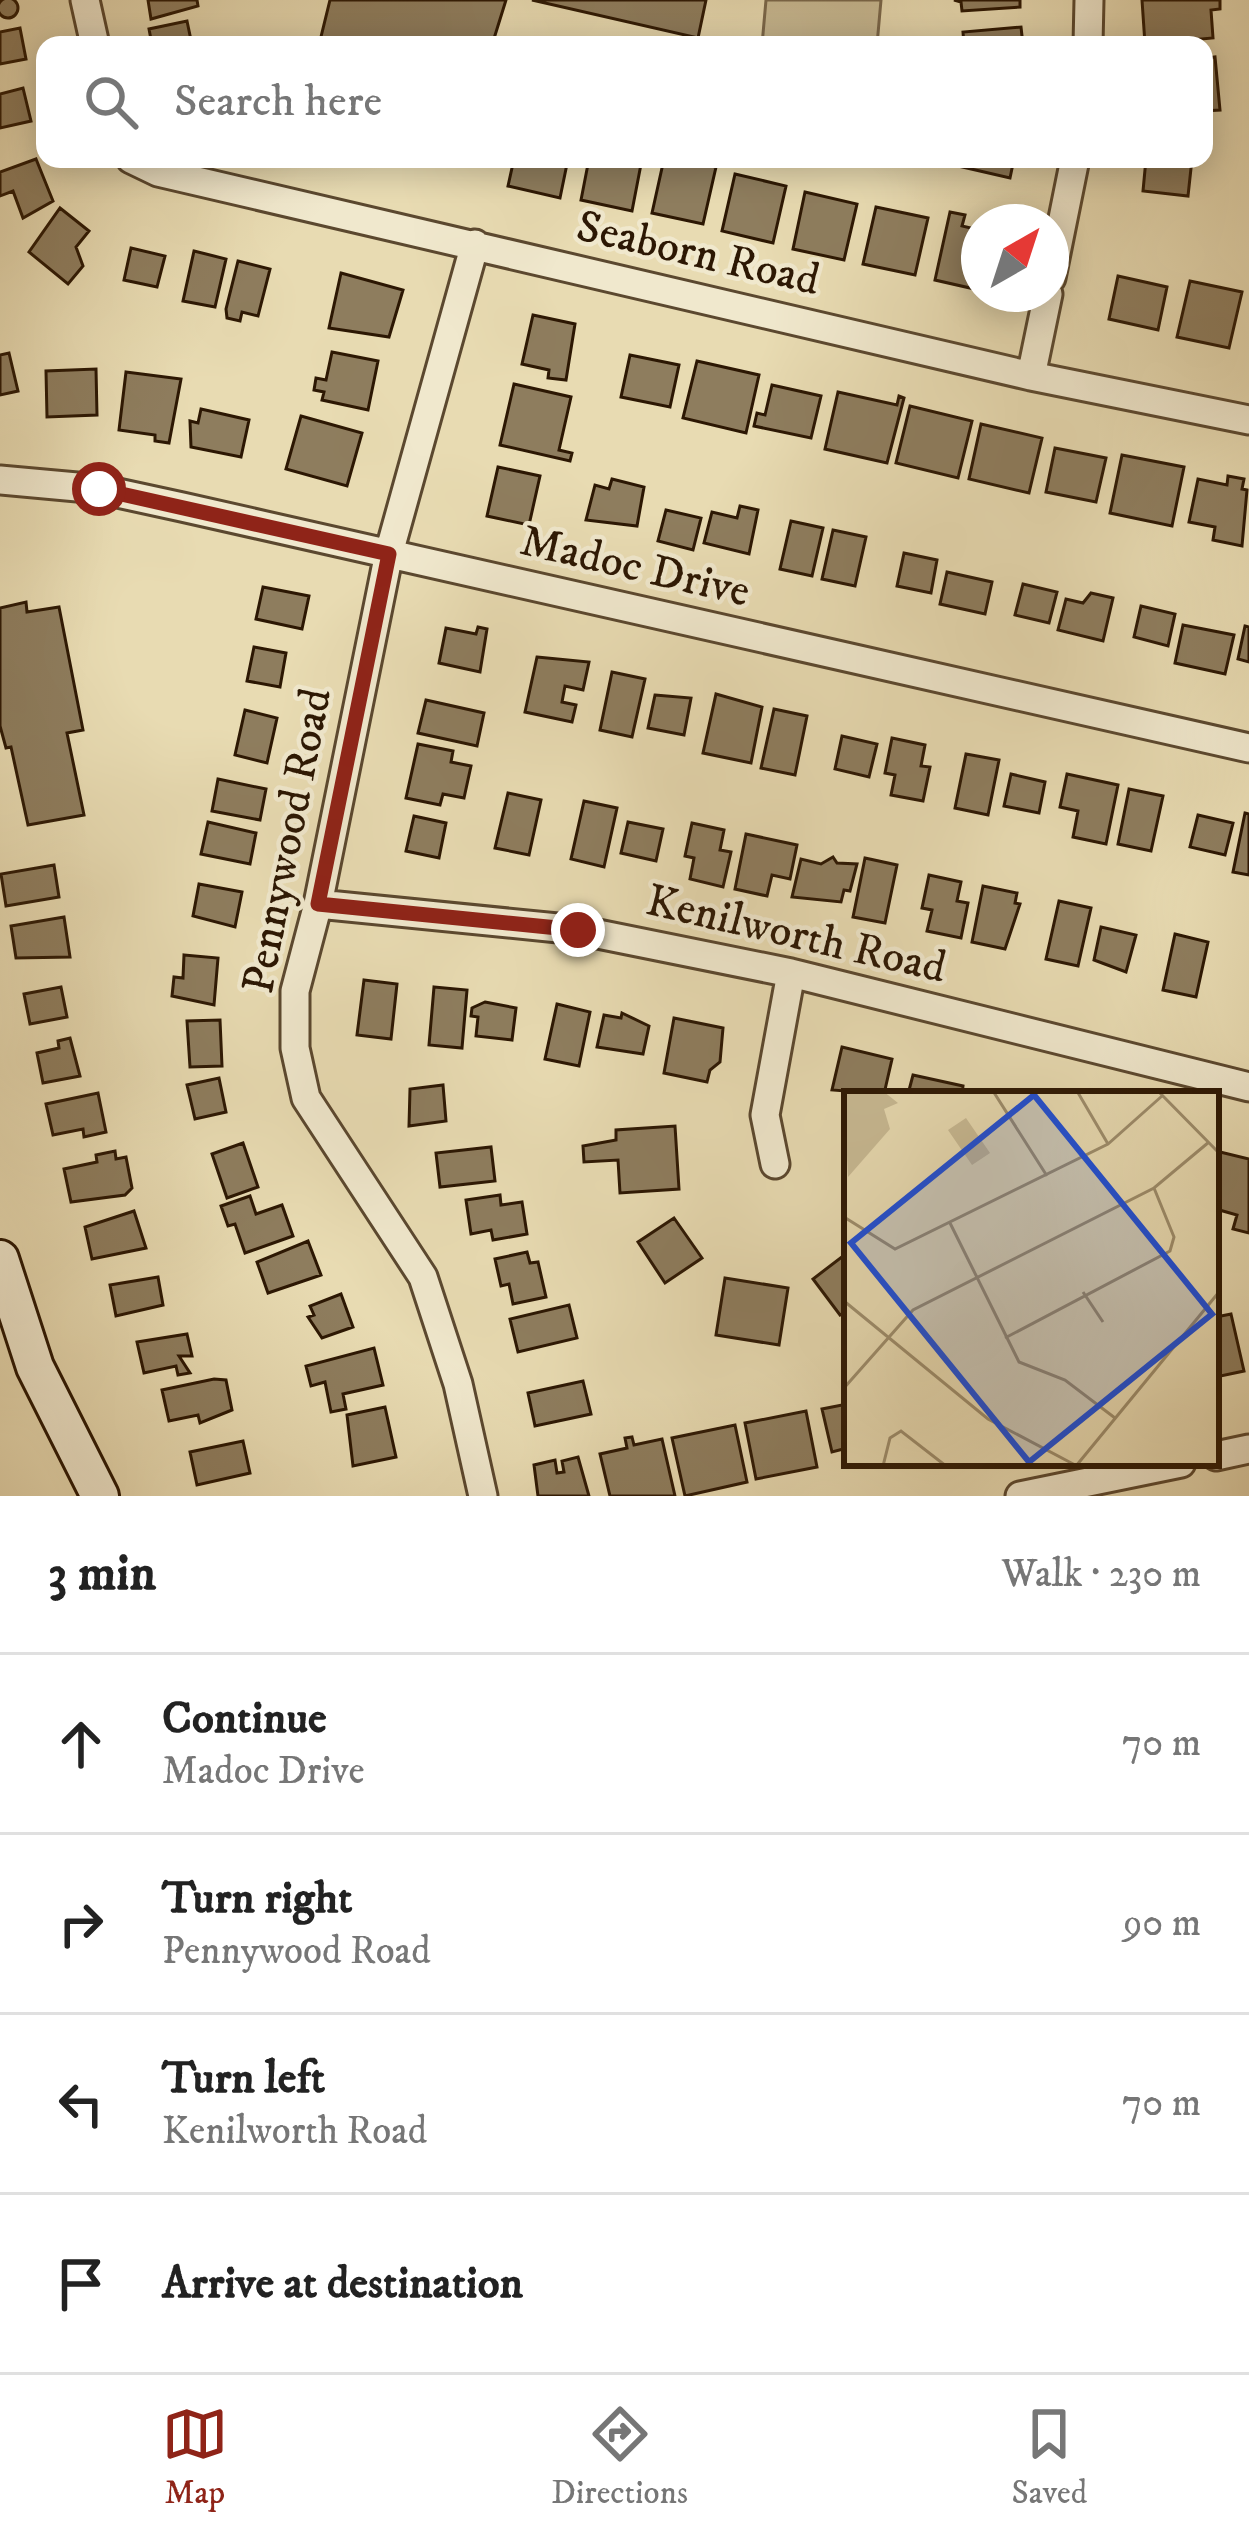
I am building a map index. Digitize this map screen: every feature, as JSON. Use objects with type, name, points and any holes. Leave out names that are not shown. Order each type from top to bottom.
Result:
[{"type":"street","points":[[85,0],[93,36]]},
{"type":"street","points":[[1088,36],[1090,0]]},
{"type":"street","name":"Seaborn Road","points":[[150,168],[1031,376],[1249,420]]},
{"type":"street","points":[[1066,204],[1073,168]]},
{"type":"street","name":"Pennywood Road","points":[[475,244],[389,554],[318,904],[295,991],[295,1048],[306,1098],[423,1276],[458,1384],[483,1496]]},
{"type":"street","points":[[1031,376],[1044,312]]},
{"type":"street","name":"Madoc Drive","points":[[0,480],[99,489],[1249,748]]},
{"type":"street","name":"Kenilworth Road","points":[[318,904],[578,930],[791,973],[1249,1087]]},
{"type":"street","points":[[775,1164],[765,1115],[791,973]]},
{"type":"street","points":[[0,1259],[35,1367],[100,1496]]},
{"type":"street","points":[[1219,1455],[1249,1449]]},
{"type":"street","points":[[1021,1496],[1166,1466]]},
{"type":"shaded area","points":[[766,0],[881,0],[878,36],[763,36]]},
{"type":"building","points":[[148,0],[197,0],[198,6],[151,19]]},
{"type":"building","points":[[330,0],[506,0],[495,36],[321,36]]},
{"type":"building","points":[[532,0],[706,0],[698,36]]},
{"type":"building","points":[[954,0],[1020,0],[1020,7],[962,11],[961,2]]},
{"type":"building","points":[[1142,0],[1220,0],[1220,9],[1211,10],[1213,36],[1144,36]]},
{"type":"building","points":[[1,1],[15,1],[15,15],[1,15]]},
{"type":"building","points":[[187,21],[190,36],[150,36],[149,29]]},
{"type":"building","points":[[1021,27],[1022,36],[963,36],[963,32]]},
{"type":"building","points":[[20,28],[26,59],[0,64],[0,32]]},
{"type":"building","points":[[1215,57],[1220,110],[1213,110]]},
{"type":"building","points":[[23,88],[31,121],[0,128],[0,94]]},
{"type":"building","points":[[36,159],[53,201],[23,218],[13,191],[0,196],[0,172]]},
{"type":"building","points":[[512,168],[566,168],[560,198],[508,186]]},
{"type":"building","points":[[587,168],[640,168],[632,211],[581,200]]},
{"type":"building","points":[[662,168],[716,168],[703,224],[652,213]]},
{"type":"building","points":[[967,168],[1012,168],[1010,178]]},
{"type":"building","points":[[1145,168],[1191,168],[1188,196],[1143,191]]},
{"type":"building","points":[[735,174],[786,186],[773,243],[722,231]]},
{"type":"building","points":[[805,192],[857,204],[844,260],[793,249]]},
{"type":"building","points":[[876,207],[928,218],[915,275],[863,264]]},
{"type":"building","points":[[60,208],[89,231],[76,247],[83,266],[68,284],[29,252]]},
{"type":"building","points":[[950,212],[961,214],[961,286],[935,280]]},
{"type":"building","points":[[131,248],[165,256],[157,287],[124,280]]},
{"type":"building","points":[[194,251],[226,259],[215,307],[183,301]]},
{"type":"building","points":[[238,261],[270,269],[258,316],[242,312],[240,321],[227,318],[226,309]]},
{"type":"building","points":[[341,273],[403,290],[389,337],[329,328]]},
{"type":"building","points":[[1118,276],[1167,287],[1158,330],[1109,319]]},
{"type":"building","points":[[1190,281],[1242,292],[1229,348],[1177,337]]},
{"type":"building","points":[[533,315],[575,324],[566,380],[548,378],[549,370],[522,364]]},
{"type":"building","points":[[332,352],[378,361],[368,410],[322,400],[324,392],[314,390],[316,378],[326,380]]},
{"type":"building","points":[[9,353],[18,391],[0,395],[0,355]]},
{"type":"building","points":[[630,355],[679,365],[670,407],[621,397]]},
{"type":"building","points":[[697,361],[759,375],[746,433],[683,418]]},
{"type":"building","points":[[96,369],[97,415],[47,417],[46,371]]},
{"type":"building","points":[[126,372],[181,379],[169,443],[155,441],[155,435],[119,430]]},
{"type":"building","points":[[514,384],[571,397],[559,450],[572,453],[570,461],[500,445]]},
{"type":"building","points":[[772,385],[821,396],[811,438],[754,426],[757,413],[765,415]]},
{"type":"building","points":[[838,392],[897,405],[899,396],[904,398],[887,463],[825,449]]},
{"type":"building","points":[[910,406],[972,421],[958,478],[896,463]]},
{"type":"building","points":[[201,409],[249,420],[241,457],[191,447],[190,421],[198,423]]},
{"type":"building","points":[[301,416],[362,433],[347,486],[286,469]]},
{"type":"building","points":[[981,424],[1042,438],[1029,493],[969,479]]},
{"type":"building","points":[[1055,448],[1106,458],[1096,502],[1046,492]]},
{"type":"building","points":[[1122,455],[1184,467],[1172,526],[1110,513]]},
{"type":"building","points":[[498,467],[540,476],[529,525],[487,516]]},
{"type":"building","points":[[1228,476],[1244,479],[1242,489],[1247,490],[1242,546],[1213,540],[1215,527],[1189,522],[1198,479],[1227,485]]},
{"type":"building","points":[[612,479],[644,487],[637,526],[586,520],[595,485],[609,489]]},
{"type":"building","points":[[740,506],[758,510],[749,554],[704,543],[712,512],[737,518]]},
{"type":"building","points":[[666,510],[701,518],[693,550],[658,541]]},
{"type":"building","points":[[791,521],[823,528],[812,576],[780,569]]},
{"type":"building","points":[[833,530],[866,537],[855,586],[822,579]]},
{"type":"building","points":[[904,553],[937,560],[931,593],[897,586]]},
{"type":"building","points":[[947,572],[992,582],[985,614],[940,604]]},
{"type":"building","points":[[1023,584],[1057,592],[1049,623],[1015,615]]},
{"type":"building","points":[[263,587],[309,596],[302,629],[256,619]]},
{"type":"building","points":[[1091,593],[1113,598],[1103,641],[1058,630],[1066,599],[1083,603]]},
{"type":"building","points":[[26,602],[27,612],[59,607],[83,730],[67,733],[84,815],[28,825],[11,747],[6,748],[0,726],[0,608]]},
{"type":"building","points":[[1141,606],[1175,614],[1168,646],[1134,637]]},
{"type":"building","points":[[1183,625],[1234,635],[1225,674],[1175,663]]},
{"type":"building","points":[[1245,626],[1249,627],[1249,662],[1238,659]]},
{"type":"building","points":[[478,627],[487,629],[480,672],[439,663],[446,628],[476,634]]},
{"type":"building","points":[[254,647],[286,653],[280,687],[247,681]]},
{"type":"building","points":[[537,657],[589,662],[583,690],[565,686],[562,702],[576,705],[572,722],[525,712]]},
{"type":"building","points":[[612,672],[645,679],[632,737],[600,730]]},
{"type":"building","points":[[716,694],[762,707],[751,763],[703,753]]},
{"type":"building","points":[[655,695],[691,698],[684,735],[648,728]]},
{"type":"building","points":[[426,700],[484,713],[477,746],[418,733]]},
{"type":"building","points":[[774,709],[807,716],[795,775],[761,768]]},
{"type":"building","points":[[245,710],[277,718],[267,763],[235,755]]},
{"type":"building","points":[[842,736],[877,744],[869,777],[835,769]]},
{"type":"building","points":[[892,738],[925,745],[921,766],[930,767],[923,801],[891,795],[895,775],[885,773]]},
{"type":"building","points":[[418,744],[453,751],[451,762],[471,766],[464,798],[443,794],[440,805],[406,798]]},
{"type":"building","points":[[966,754],[999,760],[988,815],[955,808]]},
{"type":"building","points":[[1011,774],[1045,782],[1039,813],[1004,806]]},
{"type":"building","points":[[1067,774],[1118,785],[1106,844],[1073,837],[1078,811],[1060,807]]},
{"type":"building","points":[[218,779],[266,789],[260,820],[212,811]]},
{"type":"building","points":[[1129,789],[1163,796],[1151,851],[1118,844]]},
{"type":"building","points":[[508,793],[541,800],[529,855],[495,848]]},
{"type":"building","points":[[584,801],[617,808],[604,867],[571,859]]},
{"type":"building","points":[[1245,813],[1249,814],[1249,875],[1233,872]]},
{"type":"building","points":[[1198,815],[1233,823],[1225,855],[1190,847]]},
{"type":"building","points":[[414,816],[446,823],[439,858],[406,851]]},
{"type":"building","points":[[208,822],[256,833],[250,864],[201,854]]},
{"type":"building","points":[[628,822],[663,829],[656,861],[621,853]]},
{"type":"building","points":[[692,823],[724,830],[720,850],[731,852],[723,887],[690,879],[694,858],[685,856]]},
{"type":"building","points":[[746,834],[797,845],[790,879],[772,875],[767,896],[735,889]]},
{"type":"building","points":[[833,857],[837,863],[857,864],[850,891],[844,890],[841,902],[792,897],[801,859],[821,864]]},
{"type":"building","points":[[865,858],[897,865],[885,923],[853,917]]},
{"type":"building","points":[[54,865],[59,897],[6,906],[1,874]]},
{"type":"building","points":[[929,875],[961,882],[957,901],[968,903],[961,938],[927,931],[932,910],[922,908]]},
{"type":"building","points":[[199,884],[242,892],[235,927],[193,916]]},
{"type":"building","points":[[983,886],[1017,893],[1015,903],[1020,904],[1005,949],[972,942]]},
{"type":"building","points":[[1059,901],[1091,908],[1078,966],[1046,959]]},
{"type":"building","points":[[64,917],[70,957],[16,958],[11,926]]},
{"type":"building","points":[[1101,927],[1136,935],[1126,972],[1094,960]]},
{"type":"building","points":[[1175,934],[1208,942],[1196,997],[1163,990]]},
{"type":"building","points":[[184,955],[218,958],[214,1005],[172,996],[174,977],[183,978]]},
{"type":"building","points":[[364,980],[397,984],[391,1039],[357,1035]]},
{"type":"building","points":[[61,987],[67,1017],[30,1024],[24,994]]},
{"type":"building","points":[[434,987],[467,990],[462,1048],[429,1045]]},
{"type":"building","points":[[485,1002],[516,1008],[512,1040],[476,1036],[478,1017],[471,1016],[472,1008]]},
{"type":"building","points":[[557,1004],[590,1012],[579,1066],[545,1059]]},
{"type":"building","points":[[622,1013],[649,1026],[643,1054],[597,1047],[604,1015],[621,1018]]},
{"type":"building","points":[[674,1018],[723,1028],[720,1062],[710,1070],[707,1082],[664,1073]]},
{"type":"building","points":[[220,1020],[222,1066],[190,1067],[187,1021]]},
{"type":"building","points":[[70,1038],[80,1076],[43,1083],[37,1053],[59,1048],[58,1041]]},
{"type":"building","points":[[842,1047],[892,1059],[885,1091],[832,1090]]},
{"type":"building","points":[[913,1075],[963,1086],[962,1091],[909,1091]]},
{"type":"building","points":[[219,1078],[226,1112],[195,1119],[187,1085]]},
{"type":"building","points":[[443,1085],[446,1121],[409,1126],[410,1089]]},
{"type":"building","points":[[98,1093],[106,1132],[84,1137],[83,1129],[53,1135],[46,1104]]},
{"type":"building","points":[[675,1126],[679,1189],[620,1193],[618,1160],[584,1162],[583,1146],[616,1140],[616,1130]]},
{"type":"building","points":[[243,1143],[258,1187],[227,1198],[212,1154]]},
{"type":"building","points":[[491,1147],[495,1181],[440,1187],[436,1153]]},
{"type":"building","points":[[115,1151],[116,1159],[126,1157],[132,1188],[125,1195],[71,1202],[64,1169],[97,1162],[96,1155]]},
{"type":"building","points":[[1219,1152],[1249,1159],[1249,1233],[1233,1229],[1237,1215],[1219,1210]]},
{"type":"building","points":[[500,1195],[501,1205],[522,1202],[527,1234],[493,1240],[491,1230],[471,1234],[466,1200]]},
{"type":"building","points":[[250,1196],[256,1214],[282,1205],[293,1236],[245,1253],[235,1224],[228,1226],[221,1206]]},
{"type":"building","points":[[134,1211],[146,1248],[92,1259],[85,1227]]},
{"type":"building","points":[[674,1218],[702,1258],[665,1283],[638,1242]]},
{"type":"building","points":[[308,1241],[321,1275],[268,1293],[257,1262]]},
{"type":"building","points":[[527,1252],[530,1263],[538,1262],[546,1297],[513,1304],[509,1284],[501,1286],[495,1259]]},
{"type":"building","points":[[844,1255],[844,1313],[840,1315],[813,1279]]},
{"type":"building","points":[[158,1277],[163,1305],[116,1316],[110,1285]]},
{"type":"building","points":[[725,1278],[788,1288],[779,1345],[716,1335]]},
{"type":"building","points":[[341,1294],[353,1327],[322,1338],[308,1317],[314,1315],[310,1306]]},
{"type":"building","points":[[569,1305],[577,1338],[518,1352],[510,1319]]},
{"type":"building","points":[[1231,1314],[1244,1371],[1219,1376],[1219,1316]]},
{"type":"building","points":[[187,1334],[192,1356],[179,1356],[190,1373],[178,1375],[176,1366],[144,1373],[137,1342]]},
{"type":"building","points":[[374,1348],[383,1385],[343,1394],[346,1409],[331,1412],[325,1382],[311,1386],[306,1366]]},
{"type":"building","points":[[226,1380],[232,1410],[200,1423],[198,1415],[169,1421],[162,1390]]},
{"type":"building","points":[[583,1381],[591,1414],[535,1426],[528,1393]]},
{"type":"building","points":[[844,1405],[844,1449],[832,1452],[822,1409]]},
{"type":"building","points":[[385,1407],[396,1457],[353,1466],[347,1415]]},
{"type":"building","points":[[806,1411],[817,1467],[756,1479],[745,1423]]},
{"type":"building","points":[[735,1425],[747,1482],[685,1496],[672,1438]]},
{"type":"building","points":[[632,1437],[634,1445],[662,1439],[675,1496],[610,1496],[600,1454],[627,1448],[625,1438]]},
{"type":"building","points":[[243,1441],[250,1473],[197,1485],[190,1452]]},
{"type":"building","points":[[578,1457],[589,1496],[538,1496],[534,1465],[555,1460],[557,1473],[564,1472],[562,1461]]},
{"type":"route","points":[[99,489],[389,554],[318,904],[578,930]]}]
